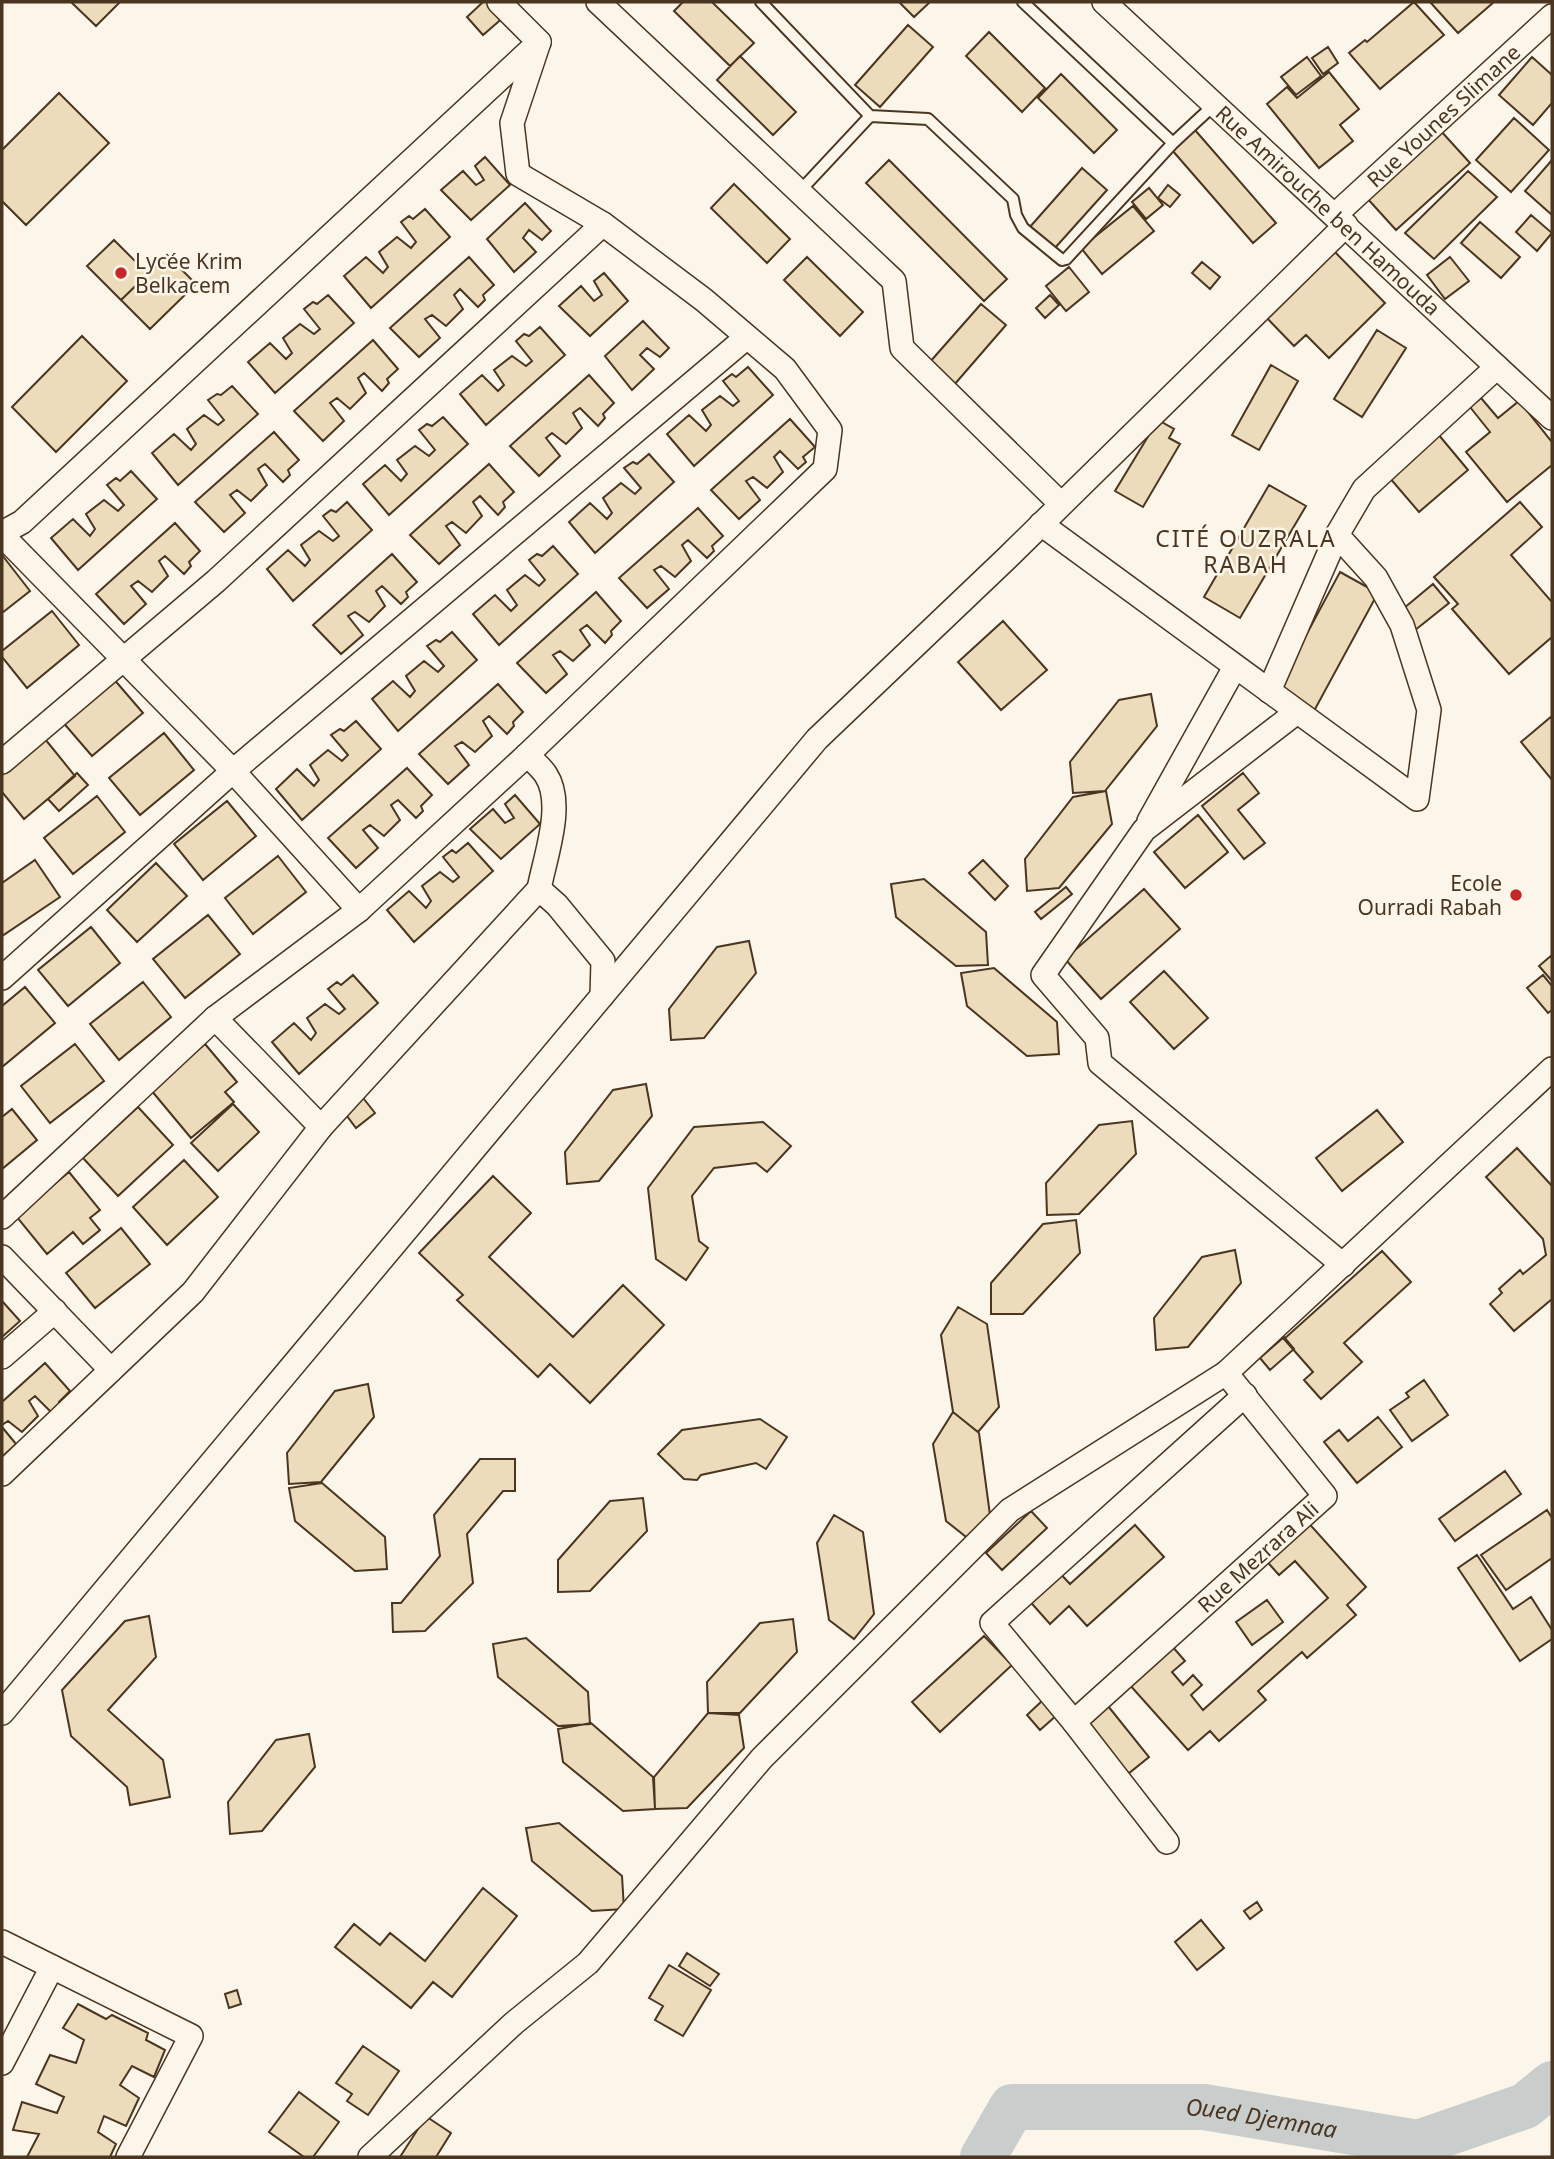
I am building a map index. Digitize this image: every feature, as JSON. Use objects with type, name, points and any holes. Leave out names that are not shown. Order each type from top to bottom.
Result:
[{"type":"street","points":[[499,2],[538,43]]},
{"type":"street","points":[[598,2],[894,281],[902,348],[1061,505]]},
{"type":"street","name":"Rue Amirouche ben Hamouda","points":[[1104,2],[1552,418]]},
{"type":"street","name":"Rue Younes Slimane","points":[[2,1713],[817,739],[1061,505],[1340,220],[1552,16]]},
{"type":"street","points":[[2,1217],[215,1018],[359,910],[527,755],[825,469],[830,430],[785,369],[704,300],[603,224],[517,173],[512,123],[538,43]]},
{"type":"street","points":[[359,910],[233,771],[2,534],[22,522],[538,43]]},
{"type":"street","points":[[2,762],[216,581],[603,224]]},
{"type":"street","points":[[2,978],[233,771],[747,337]]},
{"type":"street","points":[[1269,691],[1337,535],[1364,489],[1497,367]]},
{"type":"street","points":[[1041,524],[1417,799],[1429,710],[1402,625],[1376,578],[1337,535]]},
{"type":"street","points":[[1235,667],[1144,830],[1043,975],[1097,1038],[1100,1063],[1343,1265]]},
{"type":"street","points":[[1144,830],[1297,712]]},
{"type":"street","points":[[2,1474],[192,1292],[321,1127],[539,889],[555,810],[552,787],[546,774],[527,755]]},
{"type":"street","points":[[539,889],[557,905],[603,961],[602,996]]},
{"type":"street","points":[[215,1018],[321,1127]]},
{"type":"street","points":[[370,2157],[514,2023],[588,1963],[762,1758],[1010,1510],[1226,1373],[1552,1069]]},
{"type":"street","points":[[2,1257],[111,1370]]},
{"type":"street","points":[[2,1357],[55,1311]]},
{"type":"street","name":"Rue Mezrara Ali","points":[[1074,1722],[1325,1496],[1226,1373]]},
{"type":"street","points":[[1167,1842],[1074,1722],[992,1623],[1245,1395]]},
{"type":"street","points":[[2,1942],[191,2036],[128,2157]]},
{"type":"street","points":[[2,2063],[52,1967]]},
{"type":"lane","points":[[761,2],[870,116],[928,119],[1013,199],[1016,215],[1023,228],[1062,260],[1066,259],[1173,143],[1215,104]]},
{"type":"lane","points":[[1023,2],[1173,143]]},
{"type":"lane","points":[[799,192],[870,116]]},
{"type":"building","points":[[71,2],[120,2],[96,26]]},
{"type":"building","points":[[483,2],[492,2],[505,16],[483,35],[467,17]]},
{"type":"building","points":[[683,2],[712,2],[754,43],[730,66],[674,11]]},
{"type":"building","points":[[899,2],[930,2],[914,17]]},
{"type":"building","points":[[1414,2],[1444,35],[1380,89],[1349,53],[1365,40],[1367,42]]},
{"type":"building","points":[[1430,2],[1494,2],[1458,33]]},
{"type":"building","points":[[908,25],[933,47],[880,107],[855,85]]},
{"type":"building","points":[[989,32],[1045,88],[1022,112],[966,56]]},
{"type":"building","points":[[1328,47],[1338,63],[1323,74],[1312,58]]},
{"type":"building","points":[[740,56],[796,112],[773,135],[717,80]]},
{"type":"building","points":[[1307,57],[1321,76],[1296,95],[1281,77]]},
{"type":"building","points":[[1532,57],[1552,75],[1552,103],[1533,125],[1499,95]]},
{"type":"building","points":[[1329,72],[1359,109],[1340,125],[1353,141],[1319,168],[1267,104],[1287,87],[1297,98]]},
{"type":"building","points":[[1061,74],[1117,130],[1094,153],[1038,98]]},
{"type":"building","points":[[59,93],[109,143],[26,225],[2,201],[2,150]]},
{"type":"building","points":[[1514,118],[1549,150],[1511,192],[1476,160]]},
{"type":"building","points":[[1195,130],[1276,223],[1253,243],[1172,150]]},
{"type":"building","points":[[1440,130],[1470,163],[1396,230],[1366,197]]},
{"type":"building","points":[[485,157],[510,185],[471,220],[441,190],[463,171],[476,185],[484,180],[475,166]]},
{"type":"building","points":[[889,160],[1007,279],[984,301],[866,183]]},
{"type":"building","points":[[1552,160],[1552,215],[1525,191]]},
{"type":"building","points":[[1082,168],[1107,190],[1054,249],[1029,228]]},
{"type":"building","points":[[1468,171],[1497,197],[1434,259],[1405,233]]},
{"type":"building","points":[[734,184],[790,239],[767,263],[711,208]]},
{"type":"building","points":[[1168,185],[1180,195],[1170,207],[1158,198]]},
{"type":"building","points":[[1149,188],[1163,205],[1146,219],[1132,202]]},
{"type":"building","points":[[525,203],[551,231],[542,240],[529,230],[523,238],[536,252],[514,272],[487,239]]},
{"type":"building","points":[[1133,206],[1154,231],[1102,274],[1081,248]]},
{"type":"building","points":[[425,209],[450,237],[371,308],[344,276],[366,257],[383,273],[388,267],[379,252],[397,237],[411,248],[416,242],[401,222],[409,216],[413,219]]},
{"type":"building","points":[[1531,215],[1552,233],[1537,251],[1516,232]]},
{"type":"building","points":[[1480,222],[1520,257],[1501,278],[1461,243]]},
{"type":"building","points":[[114,240],[148,274],[121,300],[87,266]]},
{"type":"building","points":[[1331,248],[1385,303],[1329,358],[1306,335],[1294,346],[1263,314]]},
{"type":"building","points":[[167,255],[196,284],[150,329],[121,300]]},
{"type":"building","points":[[469,257],[494,285],[483,295],[485,300],[478,307],[460,289],[454,295],[463,309],[446,326],[432,315],[425,319],[440,338],[419,357],[390,328]]},
{"type":"building","points":[[807,257],[863,312],[840,336],[784,280]]},
{"type":"building","points":[[1450,257],[1469,281],[1445,299],[1427,275]]},
{"type":"building","points":[[1202,262],[1220,277],[1210,289],[1192,273]]},
{"type":"building","points":[[1069,267],[1089,292],[1066,311],[1046,286]]},
{"type":"building","points":[[604,273],[628,301],[590,336],[559,306],[581,286],[594,301],[602,295],[594,281]]},
{"type":"building","points":[[328,295],[354,323],[275,393],[248,362],[270,343],[286,359],[292,353],[283,338],[300,324],[314,334],[320,329],[304,309],[313,302],[317,304]]},
{"type":"building","points":[[1050,295],[1059,305],[1045,318],[1036,308]]},
{"type":"building","points":[[981,304],[1006,325],[954,385],[929,363]]},
{"type":"building","points":[[643,321],[669,348],[660,357],[647,348],[640,355],[654,369],[632,390],[605,356]]},
{"type":"building","points":[[540,327],[565,355],[486,425],[460,394],[482,375],[498,391],[504,385],[494,370],[512,356],[526,366],[532,361],[516,341],[524,334],[529,336]]},
{"type":"building","points":[[1377,330],[1406,348],[1362,417],[1334,399]]},
{"type":"building","points":[[82,336],[127,381],[56,452],[12,407]]},
{"type":"building","points":[[373,340],[398,369],[387,379],[389,383],[382,391],[364,373],[358,378],[366,393],[350,409],[337,398],[330,403],[344,421],[323,441],[294,411]]},
{"type":"building","points":[[1271,365],[1298,381],[1259,450],[1232,435]]},
{"type":"building","points":[[748,367],[773,395],[694,466],[667,434],[689,415],[706,431],[711,425],[702,410],[720,396],[733,406],[739,401],[723,381],[732,374],[736,377]]},
{"type":"building","points":[[589,375],[614,403],[603,414],[605,418],[598,426],[580,408],[573,413],[582,428],[566,444],[552,433],[546,438],[560,456],[539,476],[510,446]]},
{"type":"building","points":[[232,386],[258,414],[178,485],[152,453],[174,434],[191,450],[196,444],[187,429],[204,415],[218,425],[224,420],[208,400],[217,394],[221,395]]},
{"type":"building","points":[[1481,398],[1498,418],[1519,401],[1552,442],[1552,465],[1507,502],[1466,452],[1490,432],[1470,407]]},
{"type":"building","points":[[443,417],[468,444],[389,515],[363,484],[385,465],[401,481],[407,474],[397,460],[415,446],[429,456],[435,450],[419,430],[427,424],[432,426]]},
{"type":"building","points":[[790,419],[815,447],[803,457],[806,462],[798,469],[780,451],[774,457],[783,472],[767,488],[753,477],[746,481],[760,500],[739,519],[711,490]]},
{"type":"building","points":[[1158,420],[1174,429],[1169,438],[1180,444],[1143,507],[1115,491]]},
{"type":"building","points":[[274,432],[299,460],[288,470],[290,475],[283,482],[265,464],[258,469],[267,485],[251,501],[237,490],[230,495],[245,513],[224,532],[195,502]]},
{"type":"building","points":[[1438,434],[1468,470],[1419,512],[1389,477]]},
{"type":"building","points":[[649,454],[674,482],[595,553],[569,522],[590,503],[607,519],[612,513],[603,498],[621,483],[635,494],[641,488],[624,468],[633,462],[637,464]]},
{"type":"building","points":[[489,464],[514,492],[503,502],[505,507],[498,515],[480,496],[473,502],[482,516],[466,533],[452,522],[446,526],[460,545],[439,564],[410,535]]},
{"type":"building","points":[[131,471],[157,499],[78,570],[51,538],[73,519],[90,536],[95,529],[86,514],[104,500],[118,511],[124,505],[107,485],[116,478],[120,481]]},
{"type":"building","points":[[1269,485],[1306,506],[1240,618],[1204,597]]},
{"type":"building","points":[[347,502],[372,530],[293,601],[267,569],[288,550],[305,566],[310,560],[301,545],[319,531],[333,541],[339,536],[323,516],[331,510],[336,512]]},
{"type":"building","points":[[1520,502],[1542,527],[1511,555],[1552,602],[1552,637],[1509,674],[1452,609],[1458,604],[1434,577]]},
{"type":"building","points":[[698,508],[723,536],[712,546],[714,551],[707,558],[688,540],[682,545],[691,561],[675,577],[661,566],[654,570],[669,589],[647,608],[619,578]]},
{"type":"building","points":[[175,523],[200,551],[189,562],[191,566],[184,574],[165,556],[159,561],[168,576],[152,592],[138,581],[131,586],[146,604],[124,624],[96,594]]},
{"type":"building","points":[[553,546],[578,574],[499,645],[473,614],[495,595],[511,611],[517,605],[507,590],[525,575],[539,586],[545,580],[529,560],[537,554],[542,556]]},
{"type":"building","points":[[392,554],[417,582],[406,592],[408,597],[401,604],[382,586],[376,591],[385,606],[369,622],[355,612],[348,616],[363,635],[341,654],[313,625]]},
{"type":"building","points":[[2,555],[30,591],[2,613]]},
{"type":"building","points":[[1340,572],[1378,593],[1314,711],[1276,691]]},
{"type":"building","points":[[1433,584],[1449,603],[1414,631],[1398,613]]},
{"type":"building","points":[[596,592],[621,621],[611,631],[612,635],[605,643],[587,625],[580,630],[590,645],[573,661],[560,651],[553,655],[567,674],[546,693],[517,663]]},
{"type":"building","points":[[52,611],[79,645],[27,688],[2,657],[2,651]]},
{"type":"building","points":[[1003,621],[1047,670],[1001,710],[958,662]]},
{"type":"building","points":[[452,632],[477,660],[398,731],[372,699],[393,681],[410,697],[415,691],[406,676],[424,661],[438,672],[444,666],[427,646],[436,640],[440,642]]},
{"type":"building","points":[[112,677],[143,713],[92,756],[61,720]]},
{"type":"building","points":[[498,684],[523,712],[513,722],[514,726],[507,734],[489,716],[483,721],[492,736],[475,752],[462,742],[455,746],[469,765],[448,784],[419,754]]},
{"type":"building","points":[[1151,694],[1157,726],[1105,791],[1073,793],[1070,762],[1119,700]]},
{"type":"building","points":[[1552,716],[1552,780],[1521,742]]},
{"type":"building","points":[[356,721],[381,749],[302,820],[276,789],[297,769],[314,786],[319,780],[310,765],[328,750],[342,761],[348,755],[331,735],[340,729],[344,731]]},
{"type":"building","points":[[164,733],[194,770],[140,815],[109,778]]},
{"type":"building","points":[[45,739],[75,776],[24,819],[2,792],[2,775]]},
{"type":"building","points":[[407,768],[432,795],[421,806],[423,811],[416,818],[398,800],[391,805],[400,820],[384,836],[370,825],[363,830],[378,848],[356,868],[328,838]]},
{"type":"building","points":[[77,773],[88,785],[59,811],[48,799]]},
{"type":"building","points":[[1243,773],[1259,793],[1238,810],[1265,843],[1244,859],[1202,806]]},
{"type":"building","points":[[1106,791],[1112,824],[1059,888],[1027,891],[1025,859],[1073,797]]},
{"type":"building","points":[[515,795],[540,824],[501,859],[470,829],[493,809],[505,823],[514,818],[505,804]]},
{"type":"building","points":[[97,796],[125,832],[73,874],[44,838]]},
{"type":"building","points":[[227,801],[256,836],[203,880],[174,844]]},
{"type":"building","points":[[1198,815],[1228,852],[1185,888],[1154,852]]},
{"type":"building","points":[[468,843],[493,871],[414,942],[387,910],[409,891],[426,908],[431,901],[422,886],[440,872],[453,882],[459,877],[443,857],[452,850],[456,853]]},
{"type":"building","points":[[278,856],[306,892],[253,934],[225,898]]},
{"type":"building","points":[[35,860],[60,897],[2,936],[2,883]]},
{"type":"building","points":[[983,860],[1008,886],[995,900],[969,873]]},
{"type":"building","points":[[156,863],[187,896],[137,942],[107,910]]},
{"type":"building","points":[[924,879],[986,932],[988,965],[956,966],[896,917],[891,884]]},
{"type":"building","points":[[1066,887],[1072,894],[1041,919],[1035,912]]},
{"type":"building","points":[[1144,889],[1180,929],[1101,999],[1065,959]]},
{"type":"building","points":[[208,915],[240,954],[185,998],[153,959]]},
{"type":"building","points":[[91,927],[120,963],[68,1006],[38,970]]},
{"type":"building","points":[[749,941],[756,973],[704,1038],[671,1040],[669,1009],[717,947]]},
{"type":"building","points":[[1552,955],[1552,981],[1539,966]]},
{"type":"building","points":[[994,968],[1057,1022],[1059,1054],[1027,1056],[967,1006],[961,973]]},
{"type":"building","points":[[1164,971],[1208,1018],[1174,1049],[1130,1002]]},
{"type":"building","points":[[353,975],[378,1003],[299,1074],[272,1042],[294,1023],[311,1040],[316,1033],[307,1018],[325,1004],[339,1014],[345,1009],[328,989],[337,982],[341,985]]},
{"type":"building","points":[[1543,975],[1552,986],[1552,1010],[1548,1013],[1527,988]]},
{"type":"building","points":[[143,982],[171,1017],[119,1060],[90,1024]]},
{"type":"building","points":[[25,987],[55,1023],[2,1067],[2,1006]]},
{"type":"building","points":[[75,1044],[104,1081],[50,1123],[21,1086]]},
{"type":"building","points":[[205,1044],[237,1082],[225,1092],[234,1102],[191,1138],[151,1090]]},
{"type":"building","points":[[646,1084],[652,1116],[599,1181],[567,1184],[565,1152],[613,1090]]},
{"type":"building","points":[[360,1094],[375,1113],[356,1128],[341,1108]]},
{"type":"building","points":[[233,1104],[259,1132],[218,1171],[191,1143]]},
{"type":"building","points":[[138,1107],[173,1145],[118,1196],[83,1158]]},
{"type":"building","points":[[12,1109],[37,1140],[2,1169],[2,1117]]},
{"type":"building","points":[[1377,1110],[1403,1142],[1342,1191],[1316,1158]]},
{"type":"building","points":[[1132,1121],[1136,1154],[1079,1214],[1047,1215],[1046,1183],[1099,1125]]},
{"type":"building","points":[[763,1122],[791,1146],[767,1172],[756,1163],[714,1168],[692,1196],[699,1241],[708,1248],[686,1280],[656,1259],[648,1188],[694,1127]]},
{"type":"building","points":[[1517,1148],[1552,1186],[1552,1299],[1514,1331],[1490,1304],[1502,1293],[1499,1289],[1520,1270],[1523,1274],[1546,1255],[1543,1239],[1486,1177]]},
{"type":"building","points":[[184,1160],[218,1197],[167,1245],[133,1207]]},
{"type":"building","points":[[69,1172],[100,1210],[90,1218],[100,1230],[83,1244],[73,1232],[47,1254],[16,1216]]},
{"type":"building","points":[[493,1176],[531,1213],[489,1257],[573,1337],[623,1285],[664,1325],[590,1403],[550,1364],[538,1377],[457,1300],[463,1295],[419,1253]]},
{"type":"building","points":[[1076,1220],[1080,1253],[1023,1314],[991,1314],[991,1283],[1043,1224]]},
{"type":"building","points":[[121,1228],[150,1264],[95,1308],[66,1273]]},
{"type":"building","points":[[1235,1250],[1241,1283],[1188,1347],[1156,1350],[1154,1318],[1202,1257]]},
{"type":"building","points":[[1382,1251],[1411,1282],[1344,1343],[1362,1362],[1321,1399],[1304,1380],[1313,1372],[1284,1339]]},
{"type":"building","points":[[2,1301],[20,1321],[2,1337]]},
{"type":"building","points":[[958,1307],[987,1324],[999,1407],[978,1432],[953,1412],[941,1335]]},
{"type":"building","points":[[1284,1337],[1294,1349],[1270,1370],[1260,1358]]},
{"type":"building","points":[[45,1363],[70,1391],[59,1402],[61,1406],[53,1414],[35,1396],[29,1401],[38,1416],[22,1432],[8,1421],[2,1425],[2,1402]]},
{"type":"building","points":[[1424,1380],[1448,1415],[1412,1441],[1390,1410],[1409,1397],[1406,1393]]},
{"type":"building","points":[[368,1384],[374,1417],[321,1482],[289,1484],[287,1453],[335,1391]]},
{"type":"building","points":[[953,1412],[979,1433],[990,1515],[970,1540],[946,1521],[933,1444]]},
{"type":"building","points":[[1378,1417],[1402,1447],[1357,1483],[1324,1442],[1339,1430],[1348,1441]]},
{"type":"building","points":[[760,1419],[787,1437],[766,1469],[756,1463],[701,1475],[697,1480],[684,1479],[658,1454],[682,1430]]},
{"type":"building","points":[[2,1427],[16,1444],[2,1457]]},
{"type":"building","points":[[480,1459],[515,1459],[515,1491],[503,1491],[467,1534],[473,1583],[425,1631],[393,1632],[392,1603],[401,1603],[440,1556],[434,1515]]},
{"type":"building","points":[[1505,1471],[1521,1494],[1455,1541],[1439,1519]]},
{"type":"building","points":[[322,1483],[385,1537],[387,1569],[355,1571],[295,1521],[289,1488]]},
{"type":"building","points":[[643,1498],[647,1531],[590,1591],[558,1592],[558,1560],[610,1501]]},
{"type":"building","points":[[1547,1510],[1552,1518],[1552,1558],[1506,1590],[1481,1555]]},
{"type":"building","points":[[1031,1511],[1047,1528],[1002,1570],[986,1553]]},
{"type":"building","points":[[834,1515],[863,1532],[874,1614],[854,1639],[829,1620],[817,1543]]},
{"type":"building","points":[[1305,1519],[1366,1587],[1347,1605],[1356,1615],[1307,1658],[1302,1652],[1258,1691],[1266,1700],[1219,1741],[1210,1731],[1188,1750],[1128,1683],[1165,1638],[1185,1661],[1172,1672],[1183,1685],[1193,1675],[1202,1685],[1191,1695],[1203,1710],[1328,1598],[1295,1561],[1279,1575],[1263,1557]]},
{"type":"building","points":[[1135,1525],[1164,1557],[1087,1626],[1069,1606],[1050,1624],[1026,1597],[1056,1569],[1070,1584]]},
{"type":"building","points":[[1477,1555],[1513,1609],[1531,1597],[1552,1630],[1552,1639],[1520,1661],[1458,1568]]},
{"type":"building","points":[[1267,1600],[1283,1622],[1252,1645],[1236,1622]]},
{"type":"building","points":[[149,1616],[156,1657],[108,1710],[163,1760],[170,1797],[130,1805],[127,1787],[71,1736],[62,1690],[125,1621]]},
{"type":"building","points":[[793,1619],[797,1652],[740,1713],[708,1713],[707,1682],[760,1623]]},
{"type":"building","points":[[984,1636],[1012,1665],[940,1732],[912,1702]]},
{"type":"building","points":[[526,1638],[588,1692],[590,1724],[558,1726],[498,1677],[493,1644]]},
{"type":"building","points":[[1043,1700],[1057,1715],[1040,1730],[1027,1715]]},
{"type":"building","points":[[1104,1701],[1149,1757],[1123,1778],[1078,1722]]},
{"type":"building","points":[[708,1713],[739,1715],[744,1748],[687,1808],[655,1809],[654,1777]]},
{"type":"building","points":[[591,1723],[653,1777],[655,1809],[623,1811],[563,1762],[558,1729]]},
{"type":"building","points":[[309,1734],[315,1767],[262,1831],[230,1834],[228,1802],[276,1740]]},
{"type":"building","points":[[559,1823],[622,1876],[624,1909],[592,1911],[532,1861],[526,1828]]},
{"type":"building","points":[[483,1888],[517,1916],[452,1997],[433,1982],[411,2008],[335,1947],[354,1924],[380,1945],[390,1933],[425,1961]]},
{"type":"building","points":[[1257,1902],[1262,1910],[1250,1919],[1244,1911]]},
{"type":"building","points":[[1201,1920],[1224,1948],[1197,1970],[1175,1942]]},
{"type":"building","points":[[687,1953],[719,1974],[710,1986],[679,1966]]},
{"type":"building","points":[[669,1965],[711,1990],[683,2036],[655,2020],[663,2006],[649,1998]]},
{"type":"building","points":[[237,1990],[241,2004],[229,2008],[225,1994]]},
{"type":"building","points":[[78,2004],[106,2019],[112,2015],[148,2033],[146,2040],[165,2050],[154,2077],[132,2066],[120,2085],[139,2098],[126,2126],[104,2116],[98,2132],[116,2144],[110,2157],[27,2157],[39,2134],[13,2130],[22,2102],[57,2113],[64,2097],[36,2084],[50,2055],[76,2063],[84,2040],[63,2028]]},
{"type":"building","points":[[363,2046],[399,2071],[368,2115],[347,2101],[352,2094],[336,2083]]},
{"type":"building","points":[[299,2092],[339,2122],[313,2157],[304,2157],[269,2132]]},
{"type":"building","points":[[424,2115],[451,2133],[436,2157],[400,2157],[418,2129],[416,2127]]},
{"type":"waterway","name":"Oued Djemnaa","points":[[983,2157],[1012,2107],[1204,2107],[1418,2143],[1525,2106],[1552,2084]]},
{"type":"place","name":"Lycée Krim Belkacem","points":[[121,273]]},
{"type":"place","name":"Ecole Ourradi Rabah","points":[[1516,895]]},
{"type":"district","name":"CITÉ OUZRALA RABAH","points":[[1246,551]]}]
